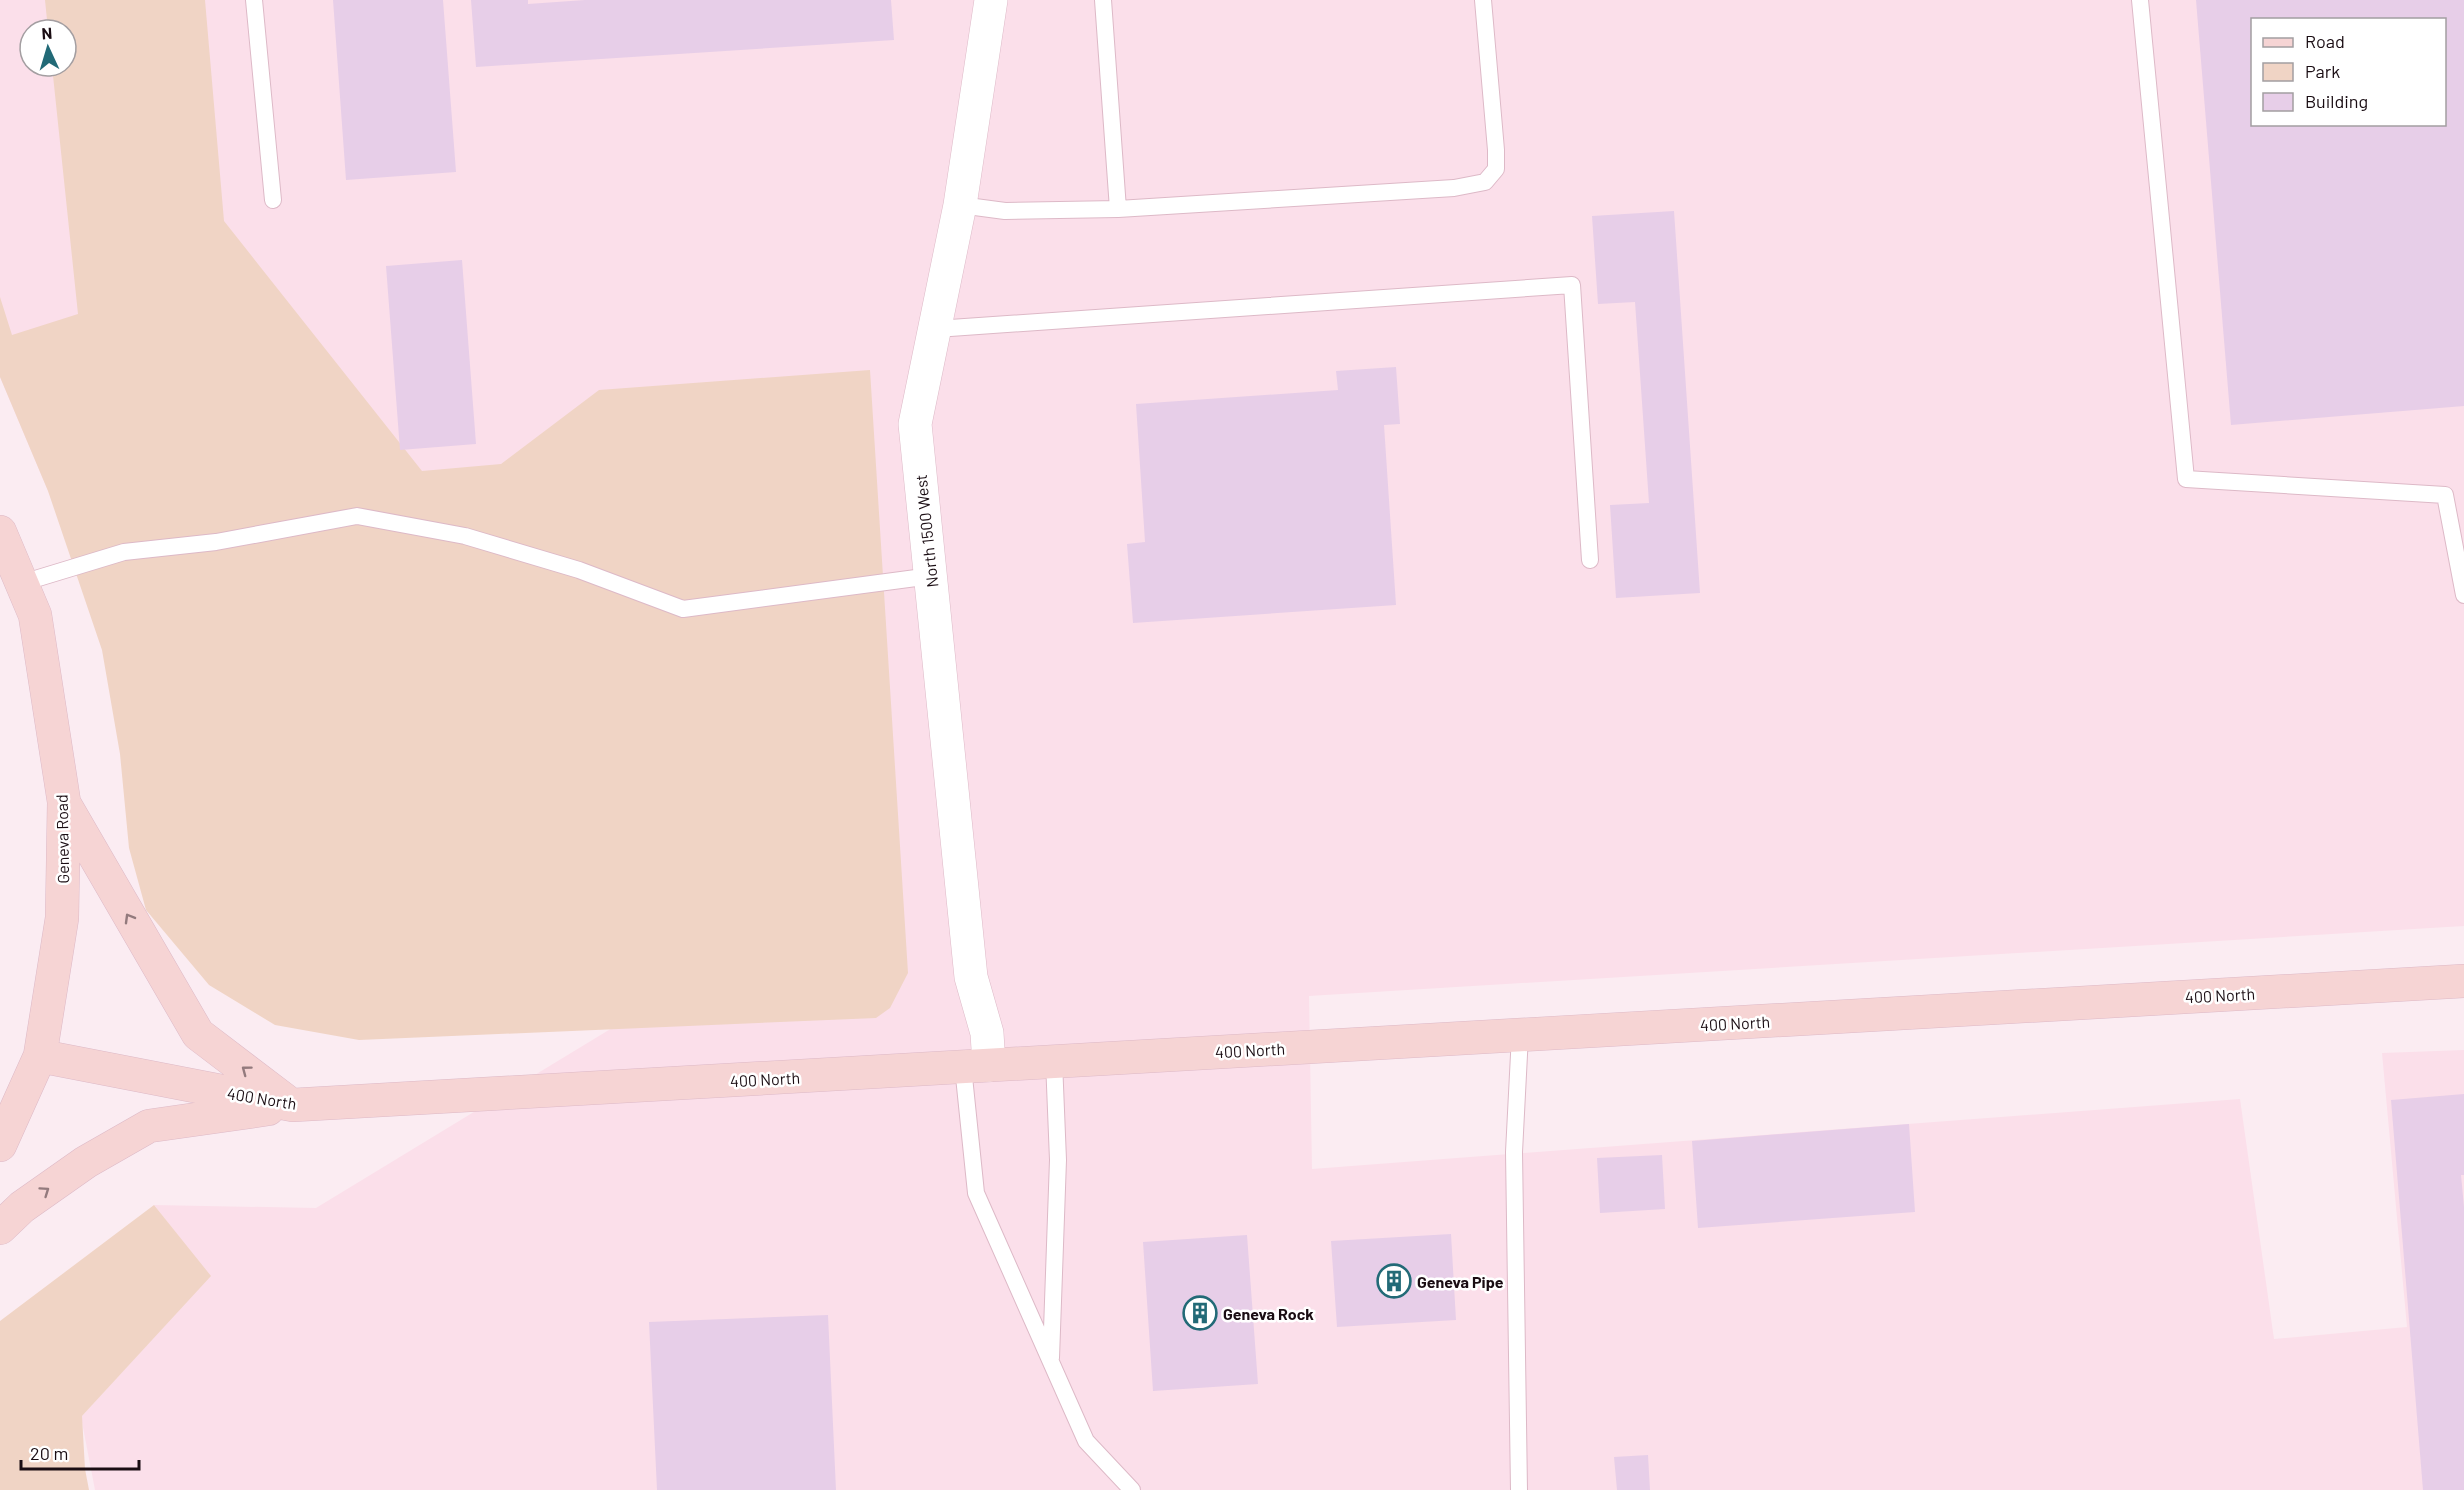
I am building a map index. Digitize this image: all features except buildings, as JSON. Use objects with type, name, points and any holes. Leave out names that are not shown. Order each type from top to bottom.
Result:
[{"type":"main road","name":"Geneva Road","points":[[0,532],[35,615],[64,802],[62,918],[40,1056],[0,1145]]},
{"type":"main road","points":[[64,802],[198,1034],[292,1106]]},
{"type":"main road","name":"400 North","points":[[40,1056],[292,1106],[2464,981]]},
{"type":"main road","points":[[0,1228],[22,1207],[86,1162],[149,1126],[292,1106]]},
{"type":"street","name":"North 1500 West","points":[[976,1066],[987,1033],[971,977],[915,424],[960,205],[991,0]]},
{"type":"lane","points":[[254,0],[273,200]]},
{"type":"lane","points":[[1103,0],[1118,209]]},
{"type":"lane","points":[[960,205],[1005,211],[1118,209],[1454,189],[1485,182],[1496,169],[1496,150],[1483,0]]},
{"type":"lane","points":[[2140,0],[2186,480],[2445,495],[2464,595]]},
{"type":"lane","points":[[936,329],[1572,285],[1590,561]]},
{"type":"lane","points":[[22,583],[124,552],[216,542],[357,516],[465,536],[579,570],[683,609],[931,576]]},
{"type":"lane","points":[[1519,1490],[1514,1152],[1520,1035]]},
{"type":"lane","points":[[1051,1362],[1058,1160],[1054,1061]]},
{"type":"lane","points":[[976,1066],[976,1193],[1086,1441],[1132,1490]]},
{"type":"shaded area","points":[[0,0],[2464,0],[2464,926],[1309,996],[1312,1169],[2240,1099],[2274,1339],[2407,1327],[2382,1053],[2464,1050],[2464,1490],[95,1490],[81,1417],[210,1276],[154,1205],[316,1208],[724,960],[90,590],[0,377]]},
{"type":"green space","points":[[45,0],[205,0],[224,221],[422,471],[501,464],[599,390],[870,370],[908,973],[890,1008],[876,1018],[359,1040],[275,1025],[209,985],[146,910],[129,848],[120,754],[102,650],[48,491],[0,377],[0,297],[12,335],[78,314],[53,78],[78,78],[78,18],[47,18]]},
{"type":"green space","points":[[154,1205],[211,1276],[82,1416],[85,1469],[89,1490],[0,1490],[0,1321]]},
{"type":"place","name":"Geneva Pipe","points":[[1394,1281]]},
{"type":"place","name":"Geneva Rock","points":[[1200,1313]]}]
